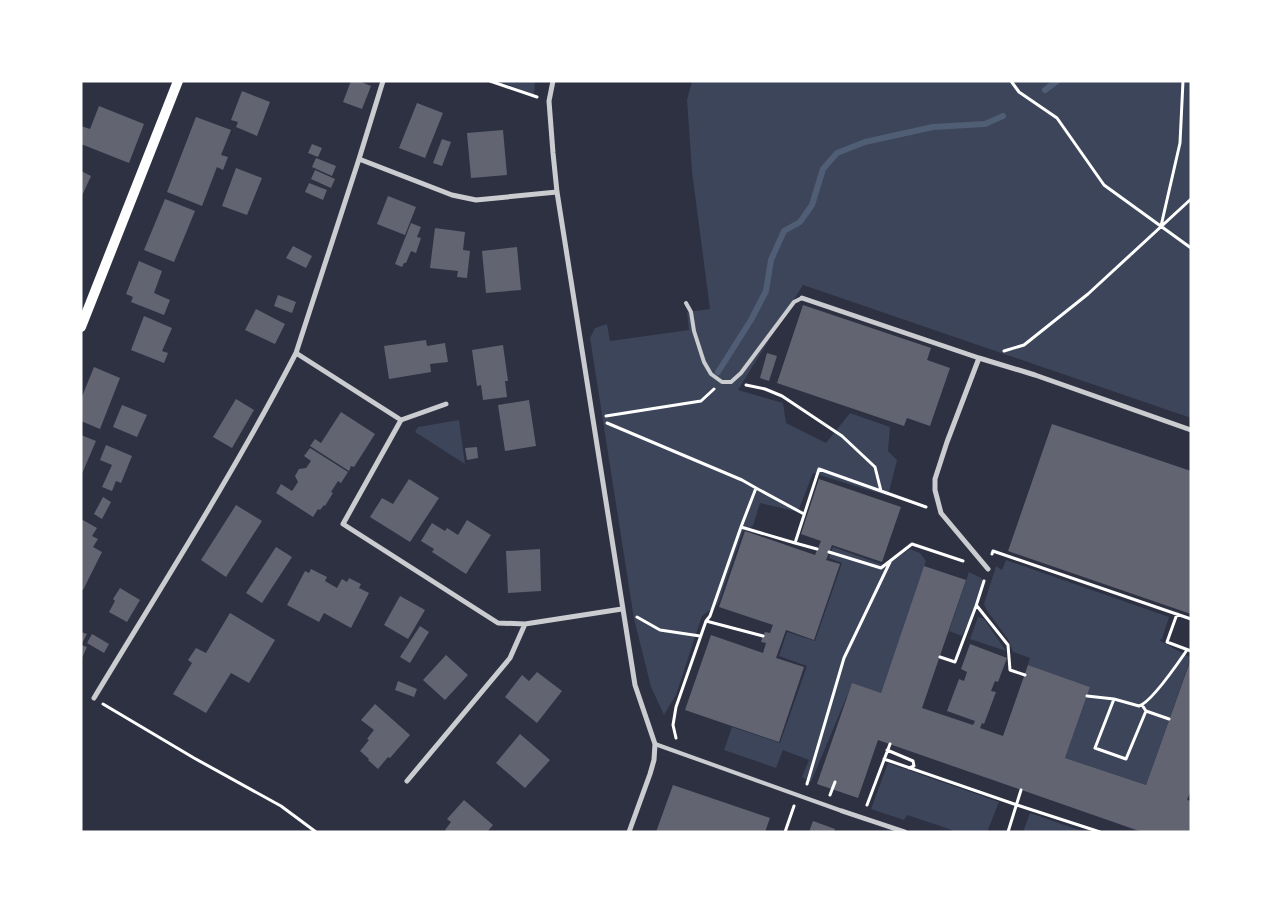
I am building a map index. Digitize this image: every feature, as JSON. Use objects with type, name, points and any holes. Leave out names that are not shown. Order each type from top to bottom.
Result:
[{"type":"main road","points":[[81,327],[178,81]]},
{"type":"street","points":[[94,698],[230,473],[269,406],[296,353],[383,81]]},
{"type":"street","points":[[553,81],[549,102],[558,192],[622,609],[635,685],[655,744],[654,760],[650,774],[629,832]]},
{"type":"street","points":[[358,159],[452,195],[476,200],[558,192]]},
{"type":"street","points":[[802,298],[979,358],[1035,374],[1191,430]]},
{"type":"street","points":[[296,353],[401,420]]},
{"type":"street","points":[[979,358],[947,442],[935,479],[934,490],[941,513],[988,569]]},
{"type":"street","points":[[446,404],[401,420],[343,524],[498,623],[524,624],[622,609]]},
{"type":"street","points":[[406,780],[510,658],[524,624]]},
{"type":"street","points":[[842,811],[904,832]]},
{"type":"lane","points":[[686,302],[691,312],[694,331],[704,362],[711,374],[722,382],[731,382],[741,374],[794,302],[802,298]]},
{"type":"lane","points":[[655,744],[842,811]]},
{"type":"path","points":[[490,81],[549,102]]},
{"type":"path","points":[[1010,81],[1018,92],[1057,118],[1104,185],[1191,248]]},
{"type":"path","points":[[1161,227],[1180,143],[1183,81]]},
{"type":"path","points":[[979,358],[1024,345],[1088,294],[1191,199]]},
{"type":"path","points":[[594,418],[701,401],[722,382]]},
{"type":"path","points":[[731,382],[765,389],[782,396],[842,436],[875,467],[881,491]]},
{"type":"path","points":[[594,418],[742,480],[804,514]]},
{"type":"path","points":[[795,543],[819,469],[941,513]]},
{"type":"path","points":[[676,738],[673,725],[676,707],[700,636],[710,616],[756,488]]},
{"type":"path","points":[[741,527],[817,550]]},
{"type":"path","points":[[829,552],[881,568],[912,544],[988,569]]},
{"type":"path","points":[[940,657],[955,662],[976,606],[993,551],[1191,619]]},
{"type":"path","points":[[806,784],[844,658],[890,562]]},
{"type":"path","points":[[976,606],[1008,645],[1010,670],[1025,675]]},
{"type":"path","points":[[622,609],[660,630],[700,636]]},
{"type":"path","points":[[1087,696],[1114,699],[1138,706],[1142,705],[1189,651],[1167,642],[1177,614]]},
{"type":"path","points":[[706,621],[763,636]]},
{"type":"path","points":[[94,698],[194,758],[281,806],[316,832]]},
{"type":"path","points":[[1114,699],[1095,748],[1126,759],[1146,711]]},
{"type":"path","points":[[1142,705],[1146,711],[1169,719]]},
{"type":"path","points":[[863,818],[890,744]]},
{"type":"path","points":[[887,750],[913,761],[914,766],[909,768]]},
{"type":"path","points":[[884,759],[1100,832]]},
{"type":"path","points":[[802,782],[815,786]]},
{"type":"path","points":[[823,789],[832,791],[835,782]]},
{"type":"path","points":[[1008,832],[1021,790]]},
{"type":"shaded area","points":[[499,81],[535,81],[534,95]]},
{"type":"shaded area","points":[[692,81],[1191,81],[1191,418],[803,285],[738,390],[783,403],[786,423],[826,443],[850,413],[890,427],[888,451],[897,460],[888,496],[813,473],[798,512],[760,503],[753,526],[743,531],[718,604],[702,616],[676,695],[664,715],[651,687],[634,619],[590,338],[595,328],[607,324],[610,341],[689,330],[687,312],[710,309],[692,172],[687,100]]},
{"type":"shaded area","points":[[459,420],[465,464],[415,432],[418,427]]},
{"type":"shaded area","points":[[833,547],[881,564],[887,564],[910,549],[920,553],[926,561],[881,693],[852,684],[811,782],[802,777],[809,760],[783,750],[776,768],[724,750],[732,727],[780,743],[807,666],[779,656],[787,632],[815,641],[842,563],[829,558]]},
{"type":"shaded area","points":[[1006,560],[1169,617],[1162,639],[1159,640],[1191,658],[1146,785],[1065,758],[1090,687],[1028,665],[1030,658],[1013,652],[1008,639],[984,604],[996,566],[1002,570]]},
{"type":"shaded area","points":[[969,572],[983,579],[962,636],[949,631]]},
{"type":"shaded area","points":[[978,617],[984,619],[1006,651],[970,639]]},
{"type":"shaded area","points":[[888,763],[999,802],[987,832],[951,832],[952,830],[907,815],[904,820],[871,809]]},
{"type":"shaded area","points":[[1030,813],[1085,832],[1023,832]]},
{"type":"building","points":[[351,81],[359,81],[371,86],[362,109],[343,102]]},
{"type":"building","points":[[242,91],[270,102],[257,136],[236,127],[238,122],[231,120]]},
{"type":"building","points":[[417,103],[443,113],[425,158],[399,148]]},
{"type":"building","points":[[99,106],[144,124],[129,163],[81,144],[81,126],[90,129]]},
{"type":"building","points":[[196,117],[231,130],[221,155],[228,157],[223,170],[217,167],[202,206],[167,192]]},
{"type":"building","points":[[503,130],[507,175],[471,178],[467,133]]},
{"type":"building","points":[[442,139],[451,142],[442,166],[433,163]]},
{"type":"building","points":[[312,144],[322,148],[318,157],[308,153]]},
{"type":"building","points":[[316,158],[336,166],[332,176],[312,167]]},
{"type":"building","points":[[236,168],[262,178],[247,215],[222,206]]},
{"type":"building","points":[[315,170],[335,179],[331,188],[311,179]]},
{"type":"building","points":[[81,171],[91,176],[81,198]]},
{"type":"building","points":[[309,183],[327,190],[323,200],[305,192]]},
{"type":"building","points":[[388,196],[416,207],[405,235],[377,224]]},
{"type":"building","points":[[165,199],[195,211],[174,262],[144,250]]},
{"type":"building","points":[[411,223],[421,227],[417,237],[421,238],[416,253],[411,251],[406,263],[402,267],[395,264]]},
{"type":"building","points":[[435,228],[465,232],[463,250],[470,251],[467,278],[457,277],[458,271],[430,268]]},
{"type":"building","points":[[293,246],[312,256],[306,268],[286,258]]},
{"type":"building","points":[[517,247],[521,290],[486,293],[482,251]]},
{"type":"building","points":[[139,261],[162,271],[154,293],[170,300],[164,315],[131,302],[133,297],[126,294]]},
{"type":"building","points":[[278,295],[296,302],[292,313],[274,306]]},
{"type":"building","points":[[803,305],[931,348],[927,360],[950,368],[930,426],[907,418],[904,426],[777,383]]},
{"type":"building","points":[[256,309],[285,324],[275,344],[245,330]]},
{"type":"building","points":[[144,316],[172,328],[162,351],[168,353],[164,363],[131,350]]},
{"type":"building","points":[[426,340],[427,346],[445,343],[448,362],[430,364],[431,372],[389,379],[384,346]]},
{"type":"building","points":[[503,345],[508,381],[505,381],[507,397],[483,400],[481,385],[477,386],[472,350]]},
{"type":"building","points":[[767,353],[777,356],[769,381],[760,378]]},
{"type":"building","points":[[94,367],[120,378],[100,429],[81,421],[81,399]]},
{"type":"building","points":[[236,399],[254,410],[232,448],[213,437]]},
{"type":"building","points":[[529,400],[536,446],[505,451],[498,405]]},
{"type":"building","points":[[122,405],[147,415],[137,437],[113,427]]},
{"type":"building","points":[[341,412],[375,434],[354,467],[351,466],[349,471],[310,446],[315,439],[321,443]]},
{"type":"building","points":[[1052,424],[1191,471],[1191,614],[1008,551]]},
{"type":"building","points":[[81,435],[96,441],[81,476]]},
{"type":"building","points":[[106,445],[132,456],[121,483],[116,481],[112,491],[102,487],[112,465],[100,460]]},
{"type":"building","points":[[477,447],[478,458],[467,460],[465,448]]},
{"type":"building","points":[[310,448],[348,472],[341,483],[338,481],[325,506],[320,510],[318,509],[313,517],[276,493],[281,484],[292,491],[298,482],[295,476],[299,469],[306,468],[311,461],[304,456]]},
{"type":"building","points":[[409,479],[439,498],[410,542],[370,517],[382,498],[393,504]]},
{"type":"building","points":[[819,479],[901,507],[882,562],[832,545],[826,560],[840,564],[814,640],[786,630],[776,658],[804,667],[779,742],[685,710],[711,635],[763,653],[766,643],[761,642],[763,636],[765,632],[770,633],[773,625],[719,607],[745,531],[815,555],[821,541],[801,534]]},
{"type":"building","points":[[103,497],[111,502],[102,519],[94,514]]},
{"type":"building","points":[[236,505],[262,521],[226,577],[201,560]]},
{"type":"building","points":[[81,519],[97,528],[92,536],[98,539],[93,547],[102,552],[83,590],[81,589]]},
{"type":"building","points":[[467,520],[491,535],[466,574],[432,552],[434,549],[421,541],[432,523],[445,531],[447,528],[458,535]]},
{"type":"building","points":[[276,547],[292,557],[262,603],[246,593]]},
{"type":"building","points":[[540,549],[541,591],[508,593],[506,551]]},
{"type":"building","points":[[924,566],[966,580],[922,708],[973,725],[975,721],[947,711],[959,679],[964,681],[967,672],[961,669],[970,644],[1007,658],[998,682],[995,681],[991,691],[996,692],[984,724],[982,723],[980,728],[1003,736],[1028,665],[1090,687],[1065,758],[1146,785],[1191,659],[1191,790],[1187,800],[1191,801],[1191,832],[1142,832],[878,740],[858,798],[817,784],[852,683],[881,693]]},
{"type":"building","points":[[311,569],[327,577],[325,581],[337,588],[342,579],[347,582],[349,578],[361,584],[359,588],[369,593],[351,628],[324,613],[319,622],[287,605],[305,571],[309,573]]},
{"type":"building","points":[[120,588],[140,600],[127,622],[109,612],[115,601],[113,599]]},
{"type":"building","points":[[400,596],[425,610],[408,639],[384,625]]},
{"type":"building","points":[[230,613],[275,640],[249,683],[231,673],[206,713],[173,694],[192,663],[188,660],[196,648],[206,653]]},
{"type":"building","points":[[420,626],[429,632],[410,663],[400,657]]},
{"type":"building","points":[[81,632],[87,634],[81,645]]},
{"type":"building","points":[[92,634],[109,644],[104,653],[87,643]]},
{"type":"building","points":[[81,645],[87,647],[81,660]]},
{"type":"building","points":[[446,655],[468,675],[445,700],[423,680]]},
{"type":"building","points":[[537,672],[562,691],[537,723],[505,697],[522,675],[529,681]]},
{"type":"building","points":[[398,681],[417,689],[414,697],[395,690]]},
{"type":"building","points":[[375,704],[410,735],[378,769],[360,751],[374,730],[361,720]]},
{"type":"building","points":[[520,734],[550,760],[525,788],[496,763]]},
{"type":"building","points":[[673,785],[770,818],[765,832],[656,832]]},
{"type":"building","points":[[464,800],[493,825],[487,832],[447,832],[445,830],[451,822],[447,819]]},
{"type":"building","points":[[813,821],[835,829],[834,832],[809,832]]},
{"type":"waterway","points":[[1045,90],[1057,81]]},
{"type":"waterway","points":[[718,372],[751,320],[766,291],[771,260],[784,231],[800,222],[812,205],[823,169],[837,153],[865,142],[933,127],[985,124],[1003,116]]}]
